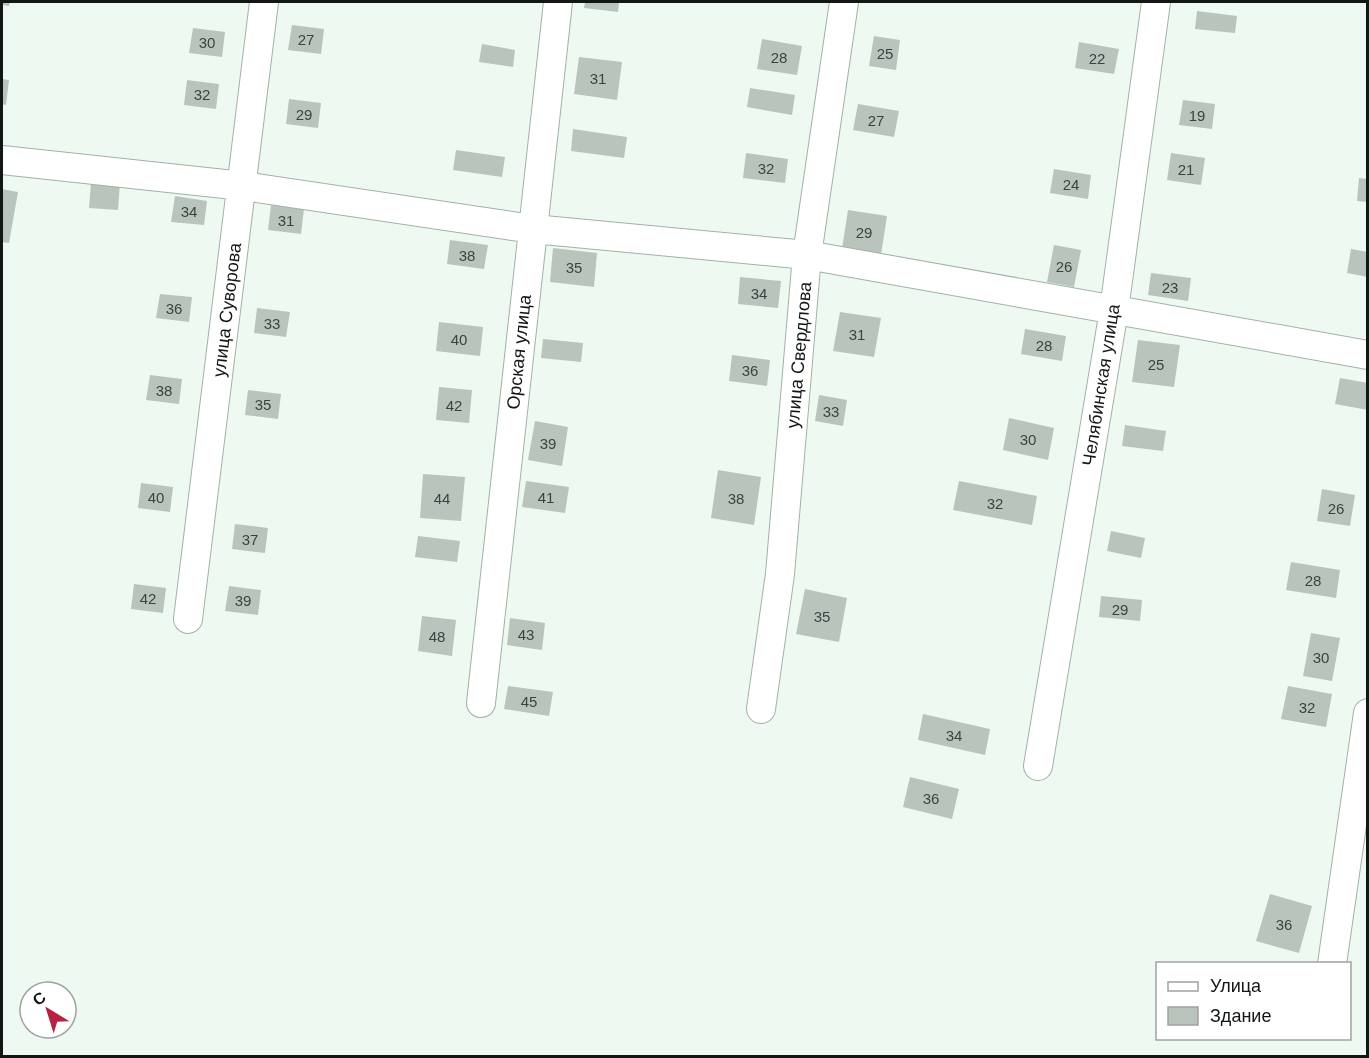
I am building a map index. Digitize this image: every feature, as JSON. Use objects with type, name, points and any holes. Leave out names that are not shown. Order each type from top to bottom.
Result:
[{"type":"street","name":"улица Суворова","points":[[188,619],[264,2]]},
{"type":"street","name":"Орская улица","points":[[481,703],[558,2]]},
{"type":"street","name":"улица Свердлова","points":[[761,709],[780,574],[807,255],[844,2]]},
{"type":"street","name":"Челябинская улица","points":[[1038,766],[1114,310],[1156,2]]},
{"type":"street","points":[[2,160],[243,186],[533,229],[807,255],[1368,355]]},
{"type":"street","points":[[1332,962],[1368,713]]},
{"type":"building","points":[[2,2],[10,2],[9,6],[2,5]]},
{"type":"building","points":[[585,2],[619,2],[618,12],[584,8]]},
{"type":"building","points":[[1197,11],[1237,16],[1235,33],[1195,29]]},
{"type":"building","points":[[292,25],[324,29],[321,54],[288,50]]},
{"type":"building","points":[[193,28],[225,32],[222,57],[189,53]]},
{"type":"building","points":[[874,36],[900,40],[896,70],[869,66]]},
{"type":"building","points":[[762,39],[802,46],[797,75],[757,69]]},
{"type":"building","points":[[1079,42],[1119,49],[1114,74],[1075,68]]},
{"type":"building","points":[[482,44],[515,50],[513,67],[479,62]]},
{"type":"building","points":[[579,57],[622,62],[617,100],[574,94]]},
{"type":"building","points":[[2,79],[9,80],[6,105],[2,104]]},
{"type":"building","points":[[187,80],[219,84],[216,109],[184,105]]},
{"type":"building","points":[[750,88],[795,95],[792,115],[747,107]]},
{"type":"building","points":[[289,99],[321,103],[318,128],[286,124]]},
{"type":"building","points":[[1183,100],[1215,104],[1212,129],[1179,125]]},
{"type":"building","points":[[858,104],[899,111],[894,137],[853,130]]},
{"type":"building","points":[[573,129],[627,137],[624,158],[571,151]]},
{"type":"building","points":[[456,150],[505,157],[502,177],[453,170]]},
{"type":"building","points":[[746,153],[788,159],[785,183],[743,178]]},
{"type":"building","points":[[1171,153],[1205,158],[1201,185],[1167,180]]},
{"type":"building","points":[[1054,169],[1091,175],[1088,199],[1050,193]]},
{"type":"building","points":[[1359,178],[1368,179],[1368,202],[1357,201]]},
{"type":"building","points":[[91,182],[120,183],[118,210],[89,208]]},
{"type":"building","points":[[2,189],[18,192],[9,243],[2,242]]},
{"type":"building","points":[[175,196],[207,201],[204,225],[171,222]]},
{"type":"building","points":[[271,205],[304,209],[301,234],[268,230]]},
{"type":"building","points":[[848,210],[887,216],[881,255],[842,249]]},
{"type":"building","points":[[450,240],[488,245],[484,269],[447,264]]},
{"type":"building","points":[[1054,245],[1081,250],[1074,287],[1047,282]]},
{"type":"building","points":[[553,248],[597,253],[594,287],[550,282]]},
{"type":"building","points":[[1351,249],[1368,252],[1368,277],[1347,273]]},
{"type":"building","points":[[1151,273],[1191,278],[1188,301],[1148,295]]},
{"type":"building","points":[[740,277],[781,281],[778,308],[738,304]]},
{"type":"building","points":[[160,294],[192,297],[189,322],[156,318]]},
{"type":"building","points":[[257,308],[290,312],[286,337],[254,333]]},
{"type":"building","points":[[840,312],[881,318],[874,357],[833,351]]},
{"type":"building","points":[[439,322],[483,327],[480,356],[436,351]]},
{"type":"building","points":[[1025,329],[1066,336],[1062,361],[1021,354]]},
{"type":"building","points":[[543,339],[583,343],[581,362],[541,358]]},
{"type":"building","points":[[1138,340],[1180,345],[1174,387],[1132,382]]},
{"type":"building","points":[[732,355],[770,360],[767,386],[729,381]]},
{"type":"building","points":[[150,375],[182,379],[179,404],[146,400]]},
{"type":"building","points":[[1340,378],[1368,383],[1368,410],[1335,404]]},
{"type":"building","points":[[439,387],[472,390],[469,423],[436,420]]},
{"type":"building","points":[[248,390],[281,394],[278,419],[245,415]]},
{"type":"building","points":[[819,395],[847,400],[843,426],[815,421]]},
{"type":"building","points":[[1009,418],[1054,428],[1048,460],[1003,450]]},
{"type":"building","points":[[535,421],[568,427],[562,466],[528,460]]},
{"type":"building","points":[[1125,425],[1166,431],[1163,451],[1122,446]]},
{"type":"building","points":[[718,470],[761,477],[754,525],[711,518]]},
{"type":"building","points":[[423,474],[465,477],[461,521],[420,518]]},
{"type":"building","points":[[526,481],[569,487],[565,513],[522,507]]},
{"type":"building","points":[[959,481],[1037,496],[1032,525],[953,510]]},
{"type":"building","points":[[141,483],[173,487],[170,512],[138,508]]},
{"type":"building","points":[[1322,489],[1355,495],[1350,526],[1317,521]]},
{"type":"building","points":[[235,524],[268,528],[265,553],[232,549]]},
{"type":"building","points":[[1111,531],[1145,538],[1141,558],[1107,551]]},
{"type":"building","points":[[418,536],[460,541],[457,562],[415,557]]},
{"type":"building","points":[[1291,562],[1340,570],[1336,598],[1286,590]]},
{"type":"building","points":[[134,584],[166,588],[163,613],[131,609]]},
{"type":"building","points":[[229,586],[261,590],[258,615],[225,611]]},
{"type":"building","points":[[805,589],[847,598],[839,642],[796,634]]},
{"type":"building","points":[[1101,596],[1142,600],[1140,621],[1099,617]]},
{"type":"building","points":[[422,616],[456,620],[452,656],[418,651]]},
{"type":"building","points":[[510,618],[545,623],[542,650],[507,645]]},
{"type":"building","points":[[1311,633],[1340,638],[1332,681],[1303,676]]},
{"type":"building","points":[[508,686],[553,692],[549,716],[504,709]]},
{"type":"building","points":[[1288,686],[1332,694],[1326,727],[1281,719]]},
{"type":"building","points":[[923,714],[990,729],[985,755],[918,740]]},
{"type":"building","points":[[910,777],[959,789],[952,819],[903,807]]},
{"type":"building","points":[[1270,894],[1312,906],[1299,953],[1256,941]]}]
